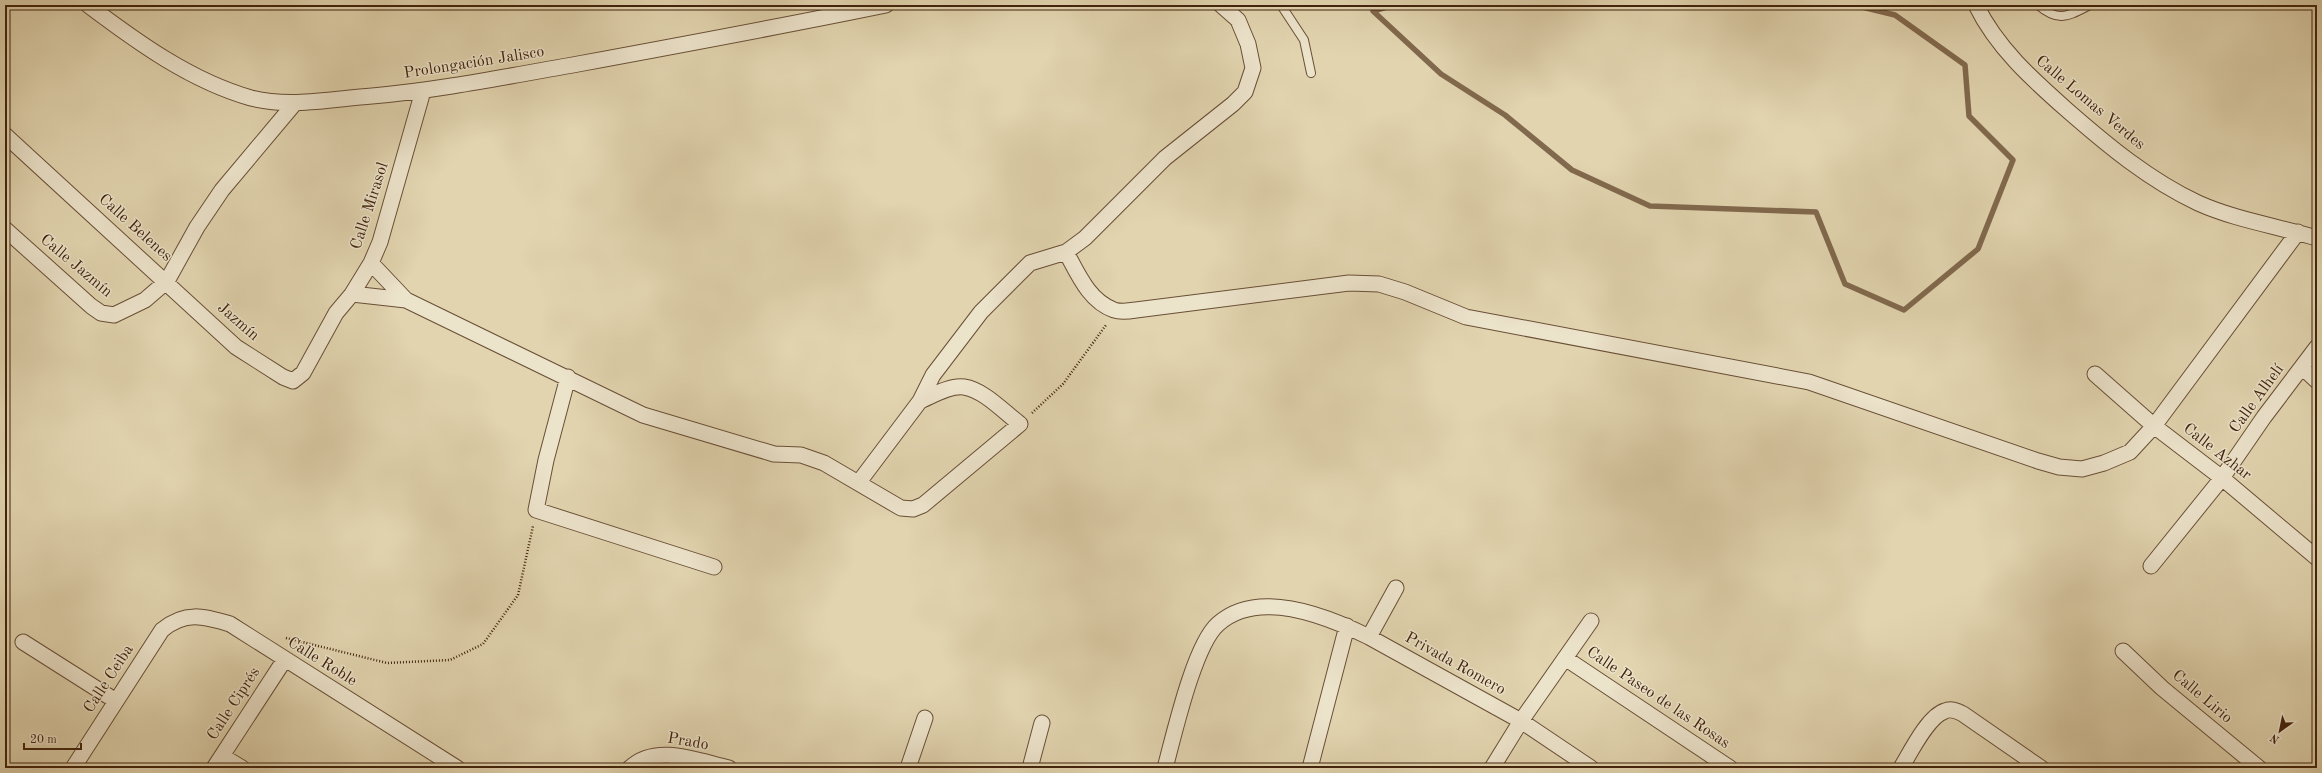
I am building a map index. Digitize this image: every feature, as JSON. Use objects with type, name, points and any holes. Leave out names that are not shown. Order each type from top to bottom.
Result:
[{"type":"street","name":"Prolongación Jalisco","points":[[88,5],[123,31],[177,65],[219,86],[251,98],[295,103],[423,91],[731,36],[886,5]]},
{"type":"street","points":[[859,482],[920,401],[933,375],[981,312],[1030,263],[1066,252],[1085,238],[1165,158],[1233,104],[1245,92],[1253,68],[1248,44],[1238,20],[1221,5]]},
{"type":"street","name":"Calle Lomas Verdes","points":[[1976,5],[1983,19],[2013,60],[2102,141],[2145,172],[2198,202],[2240,218],[2317,238]]},
{"type":"street","name":"Calle Mirasol","points":[[293,381],[303,373],[336,313],[352,294],[371,263],[380,242],[423,91]]},
{"type":"street","name":"Calle Belenes","points":[[5,135],[167,281],[197,227],[222,190],[295,103]]},
{"type":"street","name":"Calle Jazmín","points":[[5,229],[81,298],[101,313],[114,315],[126,311],[145,300],[167,281]]},
{"type":"street","points":[[1066,252],[1086,288],[1101,303],[1116,311],[1136,310],[1349,283],[1378,284],[1405,292],[1466,316],[1809,382],[2059,467],[2082,469],[2104,463],[2130,452],[2154,426],[2298,232]]},
{"type":"street","points":[[371,263],[406,300]]},
{"type":"street","name":"Jazmín","points":[[167,281],[236,346],[283,377],[293,381]]},
{"type":"street","points":[[352,294],[406,300],[568,377],[643,416],[774,454],[801,455],[824,463],[859,482],[901,508],[913,509],[923,506],[1020,424],[979,392],[963,387],[948,390],[920,401]]},
{"type":"street","name":"Calle Alhelí","points":[[2151,566],[2222,478],[2317,347]]},
{"type":"street","points":[[2302,367],[2317,381]]},
{"type":"street","name":"Calle Azhar","points":[[2095,374],[2154,426],[2222,478],[2317,558]]},
{"type":"street","points":[[568,377],[546,460],[536,510],[714,567]]},
{"type":"street","points":[[1369,637],[1396,588]]},
{"type":"street","name":"Privada Romero","points":[[1164,768],[1195,664],[1204,642],[1217,624],[1239,610],[1264,605],[1293,609],[1347,626],[1521,721],[1591,768]]},
{"type":"street","name":"Calle Roble","points":[[162,630],[174,620],[189,616],[210,618],[230,624],[457,768]]},
{"type":"street","points":[[1492,768],[1521,721],[1591,621]]},
{"type":"street","points":[[1310,768],[1347,626]]},
{"type":"street","name":"Calle Ceiba","points":[[73,768],[162,630]]},
{"type":"street","points":[[24,642],[116,701]]},
{"type":"street","name":"Calle Lirio","points":[[2124,651],[2162,688],[2259,768]]},
{"type":"street","name":"Calle Paseo de las Rosas","points":[[1565,658],[1730,768]]},
{"type":"street","name":"Calle Ciprés","points":[[218,762],[285,659]]},
{"type":"street","points":[[1901,768],[1932,720],[1945,710],[1954,710],[1963,714],[2041,768]]},
{"type":"street","points":[[908,768],[925,718]]},
{"type":"street","points":[[1030,768],[1042,723]]},
{"type":"street","name":"Prado","points":[[630,768],[642,758],[654,755],[667,755],[729,768]]},
{"type":"street","points":[[218,762],[242,768]]},
{"type":"lane","points":[[1281,5],[1304,40],[1311,73]]},
{"type":"lane","points":[[2038,5],[2051,15],[2066,17],[2090,5]]},
{"type":"path","points":[[1020,424],[1063,384],[1116,311]]},
{"type":"path","points":[[282,637],[388,663],[450,660],[483,644],[518,595],[536,510]]},
{"type":"waterway","points":[[1394,5],[1373,11],[1441,74],[1505,115],[1572,170],[1650,206],[1816,212],[1845,284],[1904,310],[1978,249],[2013,160],[1969,116],[1965,65],[1895,15],[1854,5]]}]
